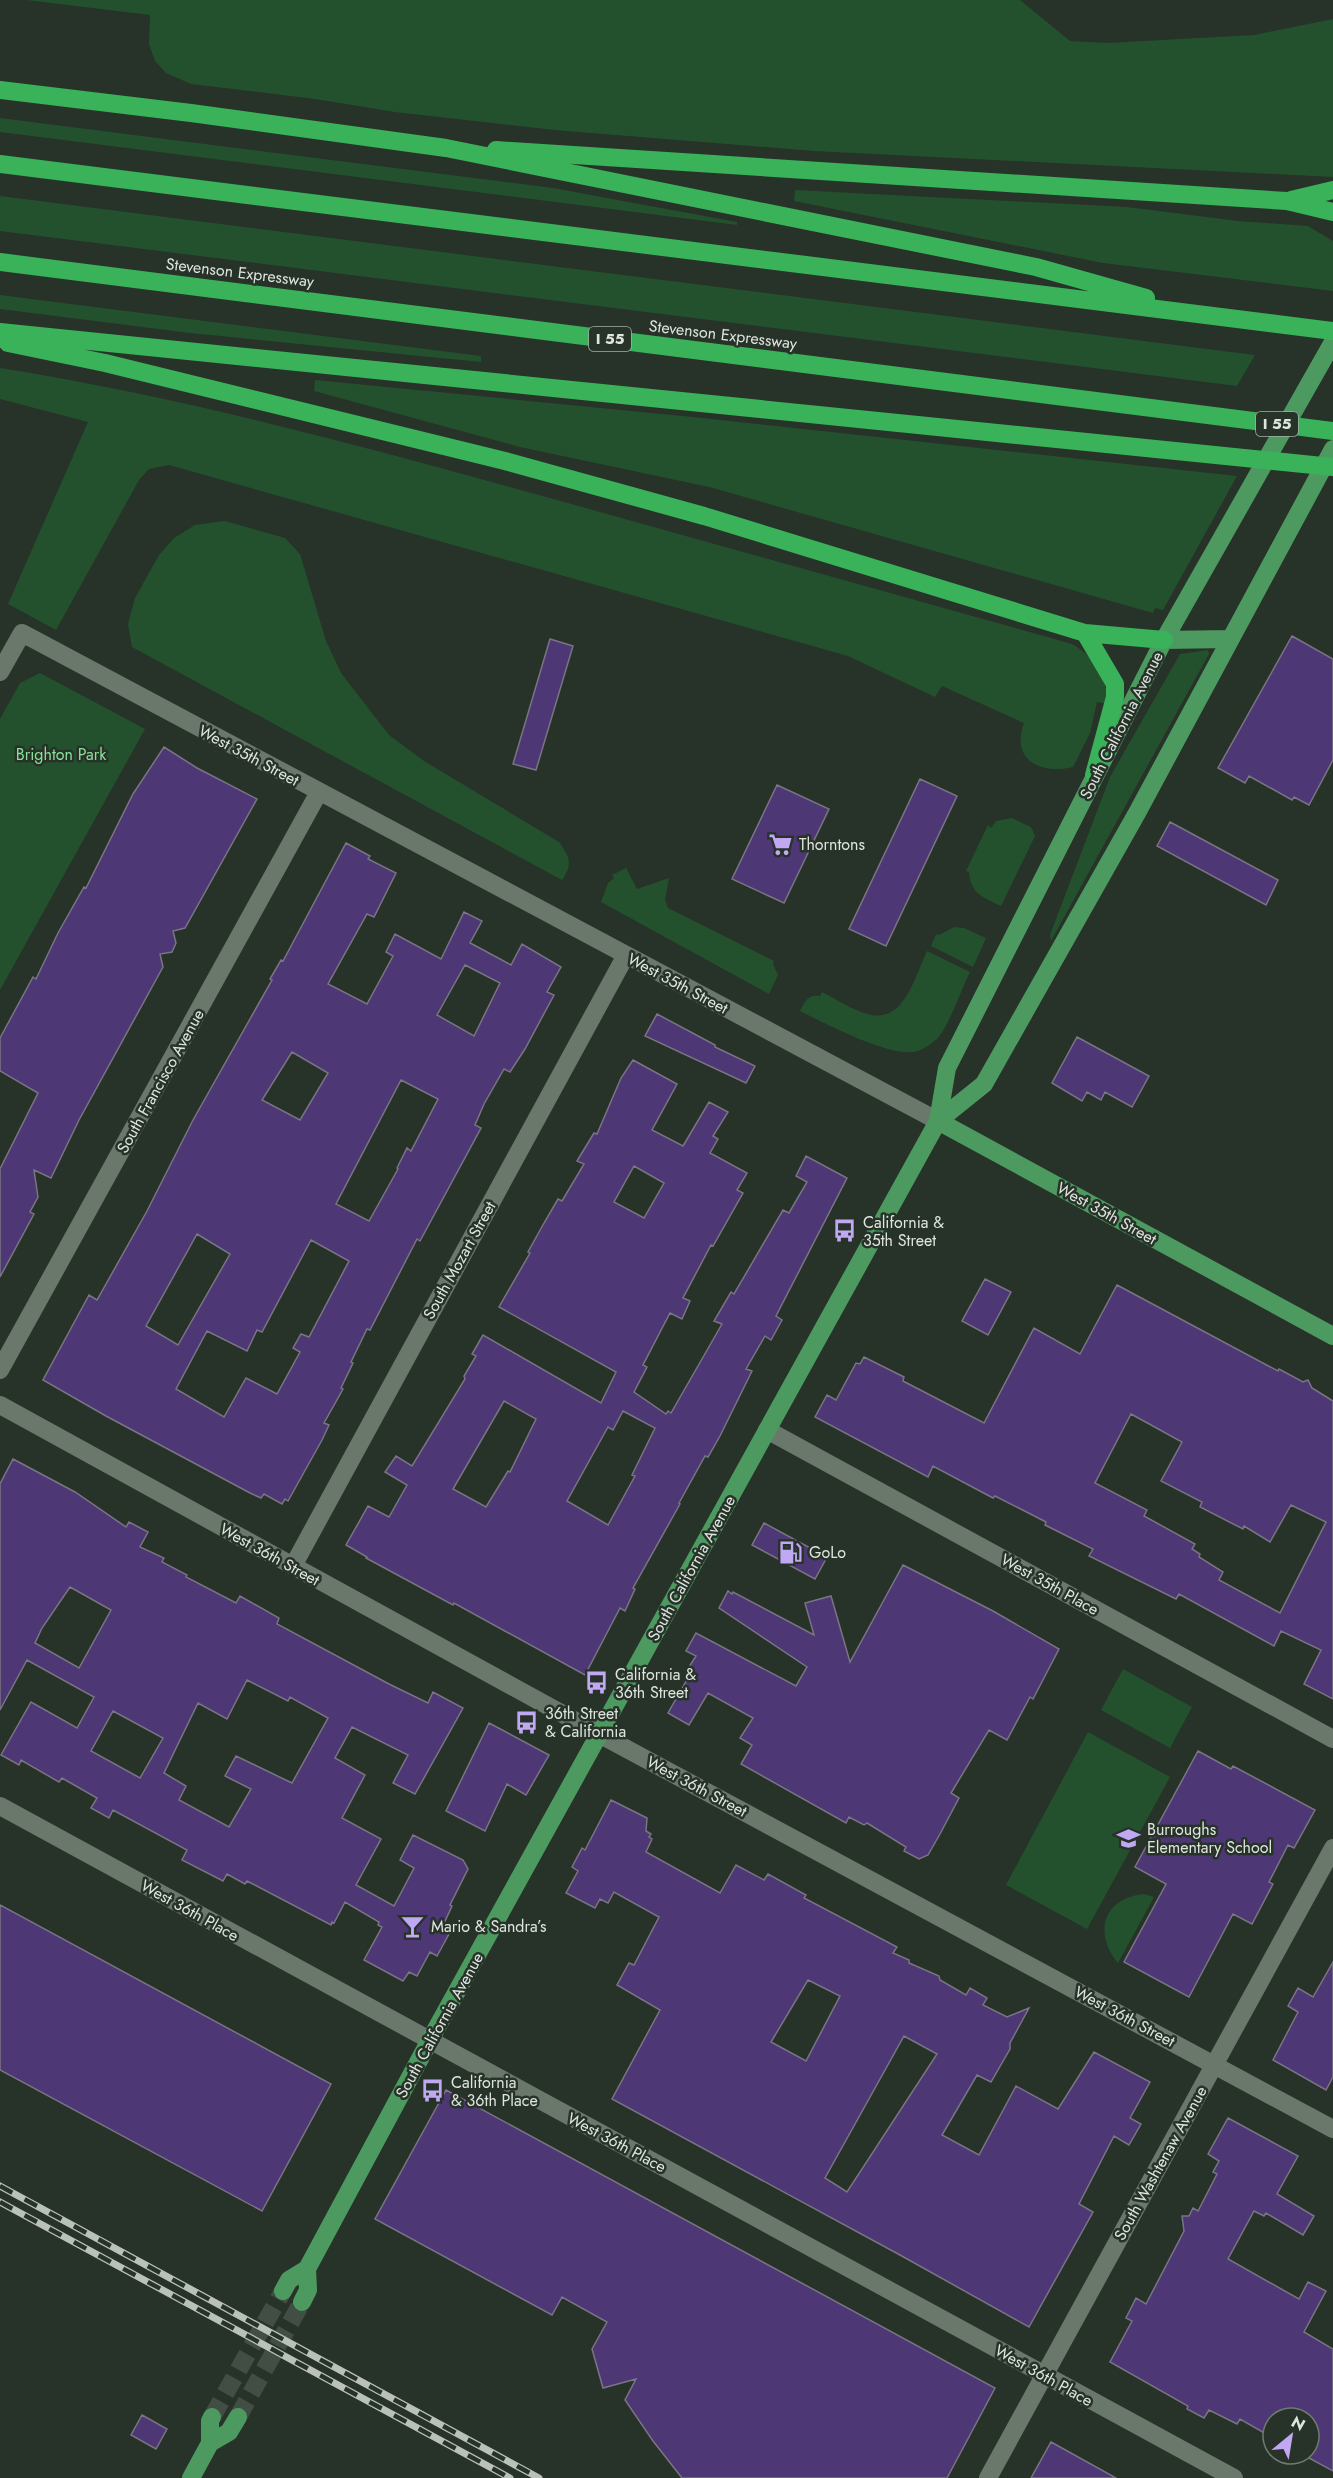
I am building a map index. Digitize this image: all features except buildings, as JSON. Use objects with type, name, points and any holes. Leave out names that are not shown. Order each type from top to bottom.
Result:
[{"type":"highway","points":[[0,90],[191,113],[446,148],[1036,267],[1203,314]]},
{"type":"highway","points":[[446,148],[554,152],[1287,201],[1333,212]]},
{"type":"highway","points":[[0,164],[1333,331]]},
{"type":"highway","points":[[1287,201],[1333,190]]},
{"type":"highway","name":"Stevenson Expressway","points":[[0,261],[1333,431]]},
{"type":"highway","points":[[0,332],[1333,467]]},
{"type":"highway","points":[[0,341],[163,376],[505,461],[704,516],[1085,633],[1164,640]]},
{"type":"highway","points":[[1085,633],[1116,684],[1115,697],[1094,775]]},
{"type":"main road","name":"South California Avenue","points":[[283,2291],[289,2280],[307,2269],[430,2040],[938,1121],[947,1068],[1094,775],[1164,640],[1333,342]]},
{"type":"main road","name":"South California Avenue","points":[[938,1121],[984,1084],[1137,813],[1333,448]]},
{"type":"main road","points":[[1164,640],[1229,639]]},
{"type":"main road","name":"West 35th Street","points":[[938,1121],[1333,1336]]},
{"type":"main road","name":"South California Avenue","points":[[302,2302],[308,2290],[307,2269]]},
{"type":"main road","points":[[191,2478],[210,2443],[212,2417]]},
{"type":"main road","points":[[210,2443],[229,2432],[238,2417]]},
{"type":"street","name":"West 35th Street","points":[[0,672],[22,633],[938,1121]]},
{"type":"street","name":"South Francisco Avenue","points":[[0,1370],[319,792]]},
{"type":"street","name":"South Mozart Street","points":[[293,1566],[626,955]]},
{"type":"street","name":"West 36th Street","points":[[0,1406],[599,1734],[1333,2128]]},
{"type":"street","name":"West 35th Place","points":[[767,1430],[1333,1739]]},
{"type":"street","name":"West 36th Place","points":[[0,1806],[1234,2478]]},
{"type":"street","name":"South Washtenaw Avenue","points":[[988,2478],[1333,1848]]},
{"type":"green space","points":[[27,0],[1020,0],[1070,41],[1108,43],[1254,35],[1333,19],[1333,177],[814,151],[554,130],[395,112],[315,99],[191,84],[166,73],[155,61],[149,44],[150,15]]},
{"type":"green space","points":[[0,118],[553,188],[737,222],[737,225],[0,132]]},
{"type":"green space","points":[[795,190],[1127,207],[1238,221],[1308,226],[1333,241],[1333,291],[1103,263],[794,201]]},
{"type":"green space","points":[[0,196],[1255,355],[1237,386],[0,231]]},
{"type":"green space","points":[[0,295],[481,356],[481,362],[190,333],[0,309]]},
{"type":"green space","points":[[0,368],[141,394],[350,444],[1072,644],[1088,656],[1099,669],[1105,684],[1108,704],[1097,702],[1090,733],[1073,767],[1050,769],[1031,762],[1025,755],[1021,747],[1024,723],[942,686],[935,697],[848,656],[169,465],[149,469],[139,480],[56,630],[8,604],[88,422],[0,399]]},
{"type":"green space","points":[[315,380],[693,417],[1237,476],[1163,610],[1155,608],[1153,613],[709,487],[520,447],[314,391]]},
{"type":"green space","points":[[225,521],[285,538],[300,554],[326,641],[341,673],[389,735],[424,761],[559,842],[569,861],[568,869],[562,880],[132,647],[128,624],[135,598],[159,555],[174,538],[195,525]]},
{"type":"green space","points":[[1208,650],[1209,654],[1051,941],[1050,935],[1110,777],[1180,654]]},
{"type":"green space","name":"Brighton Park","points":[[40,673],[145,729],[0,990],[0,719],[20,683]]},
{"type":"green space","points":[[1012,818],[1031,827],[1035,836],[1001,906],[975,890],[969,872],[966,871],[988,825],[991,828],[996,821]]},
{"type":"green space","points":[[626,868],[637,889],[669,878],[665,900],[668,908],[774,961],[778,975],[769,994],[601,902],[608,883],[614,878],[612,875]]},
{"type":"green space","points":[[954,927],[964,928],[986,938],[973,967],[931,946],[936,934],[939,935]]},
{"type":"green space","points":[[927,951],[970,972],[941,1033],[937,1039],[922,1049],[902,1052],[888,1049],[856,1038],[800,1011],[807,999],[820,996],[822,992],[868,1014],[880,1015],[891,1012],[913,985]]},
{"type":"green space","points":[[1123,1669],[1192,1707],[1170,1748],[1101,1710]]},
{"type":"green space","points":[[1088,1732],[1170,1777],[1087,1929],[1006,1885]]},
{"type":"green space","points":[[1144,1894],[1154,1897],[1118,1963],[1110,1952],[1106,1940],[1104,1929],[1106,1919],[1119,1902]]},
{"type":"tunnel","points":[[212,2417],[283,2291]]},
{"type":"tunnel","points":[[238,2417],[302,2302]]},
{"type":"railway","points":[[0,2186],[539,2478]]},
{"type":"railway","points":[[0,2202],[510,2478]]},
{"type":"place","name":"Thorntons","points":[[781,844]]},
{"type":"place","name":"California & 35th Street","points":[[845,1231]]},
{"type":"place","name":"GoLo","points":[[791,1552]]},
{"type":"place","name":"California & 36th Street","points":[[597,1683]]},
{"type":"place","name":"36th Street & California","points":[[527,1722]]},
{"type":"place","name":"Burroughs Elementary School","points":[[1129,1838]]},
{"type":"place","name":"Mario & Sandra’s","points":[[413,1926]]},
{"type":"place","name":"California & 36th Place","points":[[433,2091]]}]
